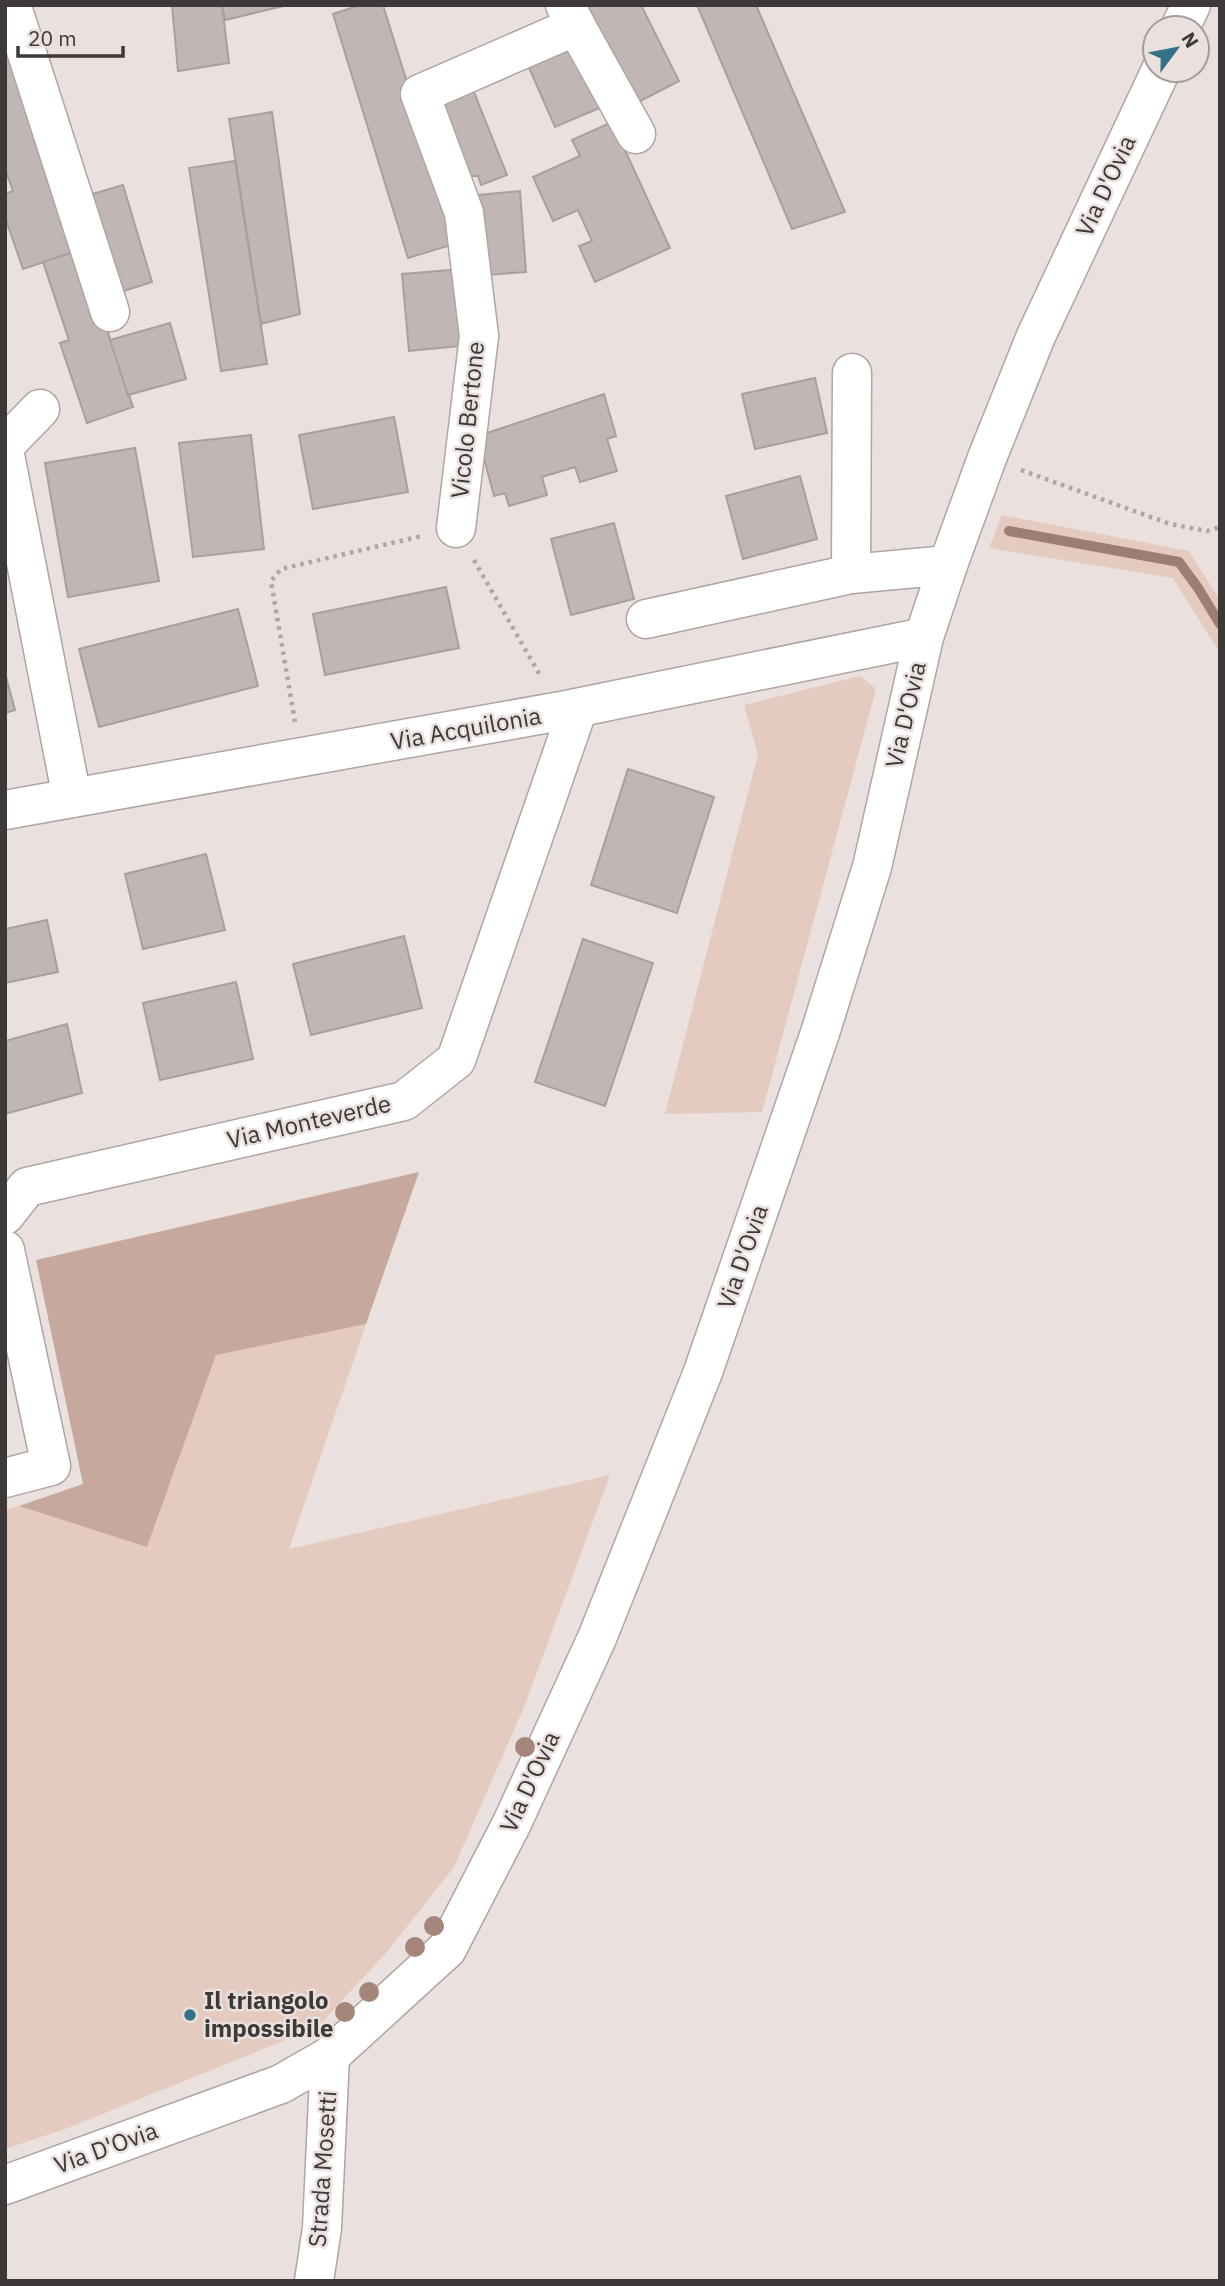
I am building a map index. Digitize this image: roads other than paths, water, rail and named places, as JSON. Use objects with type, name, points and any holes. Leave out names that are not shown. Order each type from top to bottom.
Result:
[{"type":"street","points":[[21,14],[110,312]]},
{"type":"street","points":[[570,15],[636,134]]},
{"type":"street","name":"Vicolo Bertone","points":[[456,528],[480,337],[464,213],[420,93],[570,15]]},
{"type":"street","name":"Via D'Ovia","points":[[5,2185],[281,2084],[330,2056],[447,1950],[512,1823],[597,1638],[703,1372],[820,1033],[872,867],[924,637],[948,565],[1035,336],[1154,84]]},
{"type":"street","points":[[851,574],[852,373]]},
{"type":"street","points":[[5,444],[40,410]]},
{"type":"street","points":[[5,455],[72,799]]},
{"type":"street","points":[[646,619],[851,574],[948,565]]},
{"type":"street","name":"Via Acquilonia","points":[[5,810],[569,710],[924,637]]},
{"type":"street","name":"Via Monteverde","points":[[5,1215],[27,1187],[404,1101],[456,1060],[569,710]]},
{"type":"street","points":[[5,1250],[51,1466],[5,1478]]},
{"type":"street","name":"Strada Mosetti","points":[[314,2281],[322,2228],[330,2056]]},
{"type":"waterway","points":[[1009,531],[1179,562],[1220,624]]},
{"type":"place","name":"Il triangolo impossibile","points":[[190,2015]]}]
